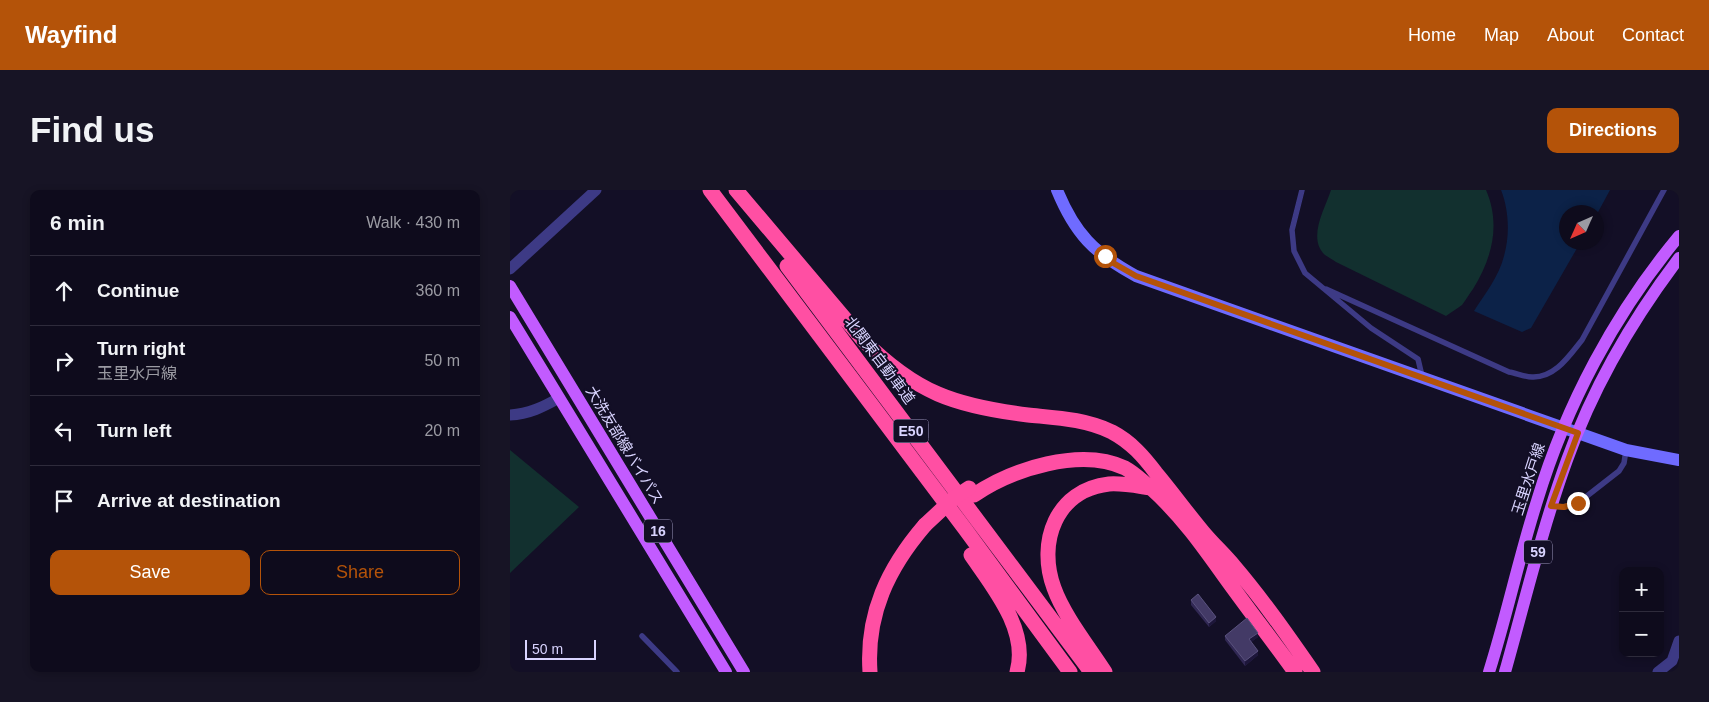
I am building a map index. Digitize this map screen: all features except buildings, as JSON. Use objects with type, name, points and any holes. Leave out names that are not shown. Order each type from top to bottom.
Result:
[{"type":"highway","name":"E50","points":[[710,190],[1070,672]]},
{"type":"highway","name":"北関東自動車道","points":[[731,190],[1091,672]]},
{"type":"highway","points":[[736,190],[843,318],[881,358],[917,384],[958,403],[1000,412],[1080,421],[1099,426],[1127,441],[1145,458],[1203,532],[1234,566],[1272,613],[1313,672]]},
{"type":"highway","points":[[863,394],[1004,606],[1013,623],[1018,640],[1017,672]]},
{"type":"highway","points":[[870,672],[869,642],[876,608],[884,588],[903,553],[928,528],[950,513],[983,479],[1017,464],[1050,455],[1084,451],[1114,456],[1156,472]]},
{"type":"highway","points":[[972,492],[1016,473],[1050,464],[1081,460],[1113,463],[1136,474],[1166,501],[1196,536],[1295,672]]},
{"type":"highway","points":[[1105,672],[1062,605],[1054,588],[1047,558],[1050,532],[1063,509],[1083,492],[1110,484],[1151,488]]},
{"type":"highway","points":[[880,672],[878,659],[879,630],[890,594],[928,528]]},
{"type":"main road","name":"玉里水戸線","points":[[1489,672],[1537,500],[1563,428],[1608,336],[1648,275],[1679,236]]},
{"type":"main road","name":"玉里水戸線","points":[[1504,672],[1551,506],[1590,404],[1636,319],[1679,258]]},
{"type":"main road","name":"大洗友部線バイパス","points":[[510,286],[744,672]]},
{"type":"main road","name":"16","points":[[510,317],[726,672]]},
{"type":"street","points":[[510,269],[596,190]]},
{"type":"street","points":[[1057,190],[1067,214],[1081,234],[1115,264],[1136,276],[1626,450],[1679,460]]},
{"type":"street","points":[[510,415],[524,414],[544,407],[559,398]]},
{"type":"street","points":[[1658,672],[1675,661],[1679,641]]},
{"type":"lane","points":[[1302,190],[1292,230],[1294,251],[1305,273],[1371,328],[1418,359],[1423,378]]},
{"type":"lane","points":[[1326,289],[1509,372],[1533,377],[1551,373],[1566,360],[1582,340],[1664,190]]},
{"type":"lane","points":[[1551,506],[1564,507],[1578,503],[1618,471],[1624,463],[1626,450]]},
{"type":"lane","points":[[642,636],[677,672]]},
{"type":"green space","points":[[1331,190],[1486,190],[1493,216],[1492,241],[1480,277],[1462,305],[1446,316],[1325,255],[1320,248],[1317,232]]},
{"type":"green space","points":[[510,450],[579,507],[510,573]]},
{"type":"water","points":[[1501,190],[1610,190],[1602,205],[1559,205],[1559,250],[1576,250],[1531,328],[1522,332],[1474,311],[1495,278],[1506,248],[1508,231],[1504,198]]},
{"type":"route","points":[[1105,256],[1136,276],[1578,433],[1551,506],[1564,507],[1578,503]]}]
